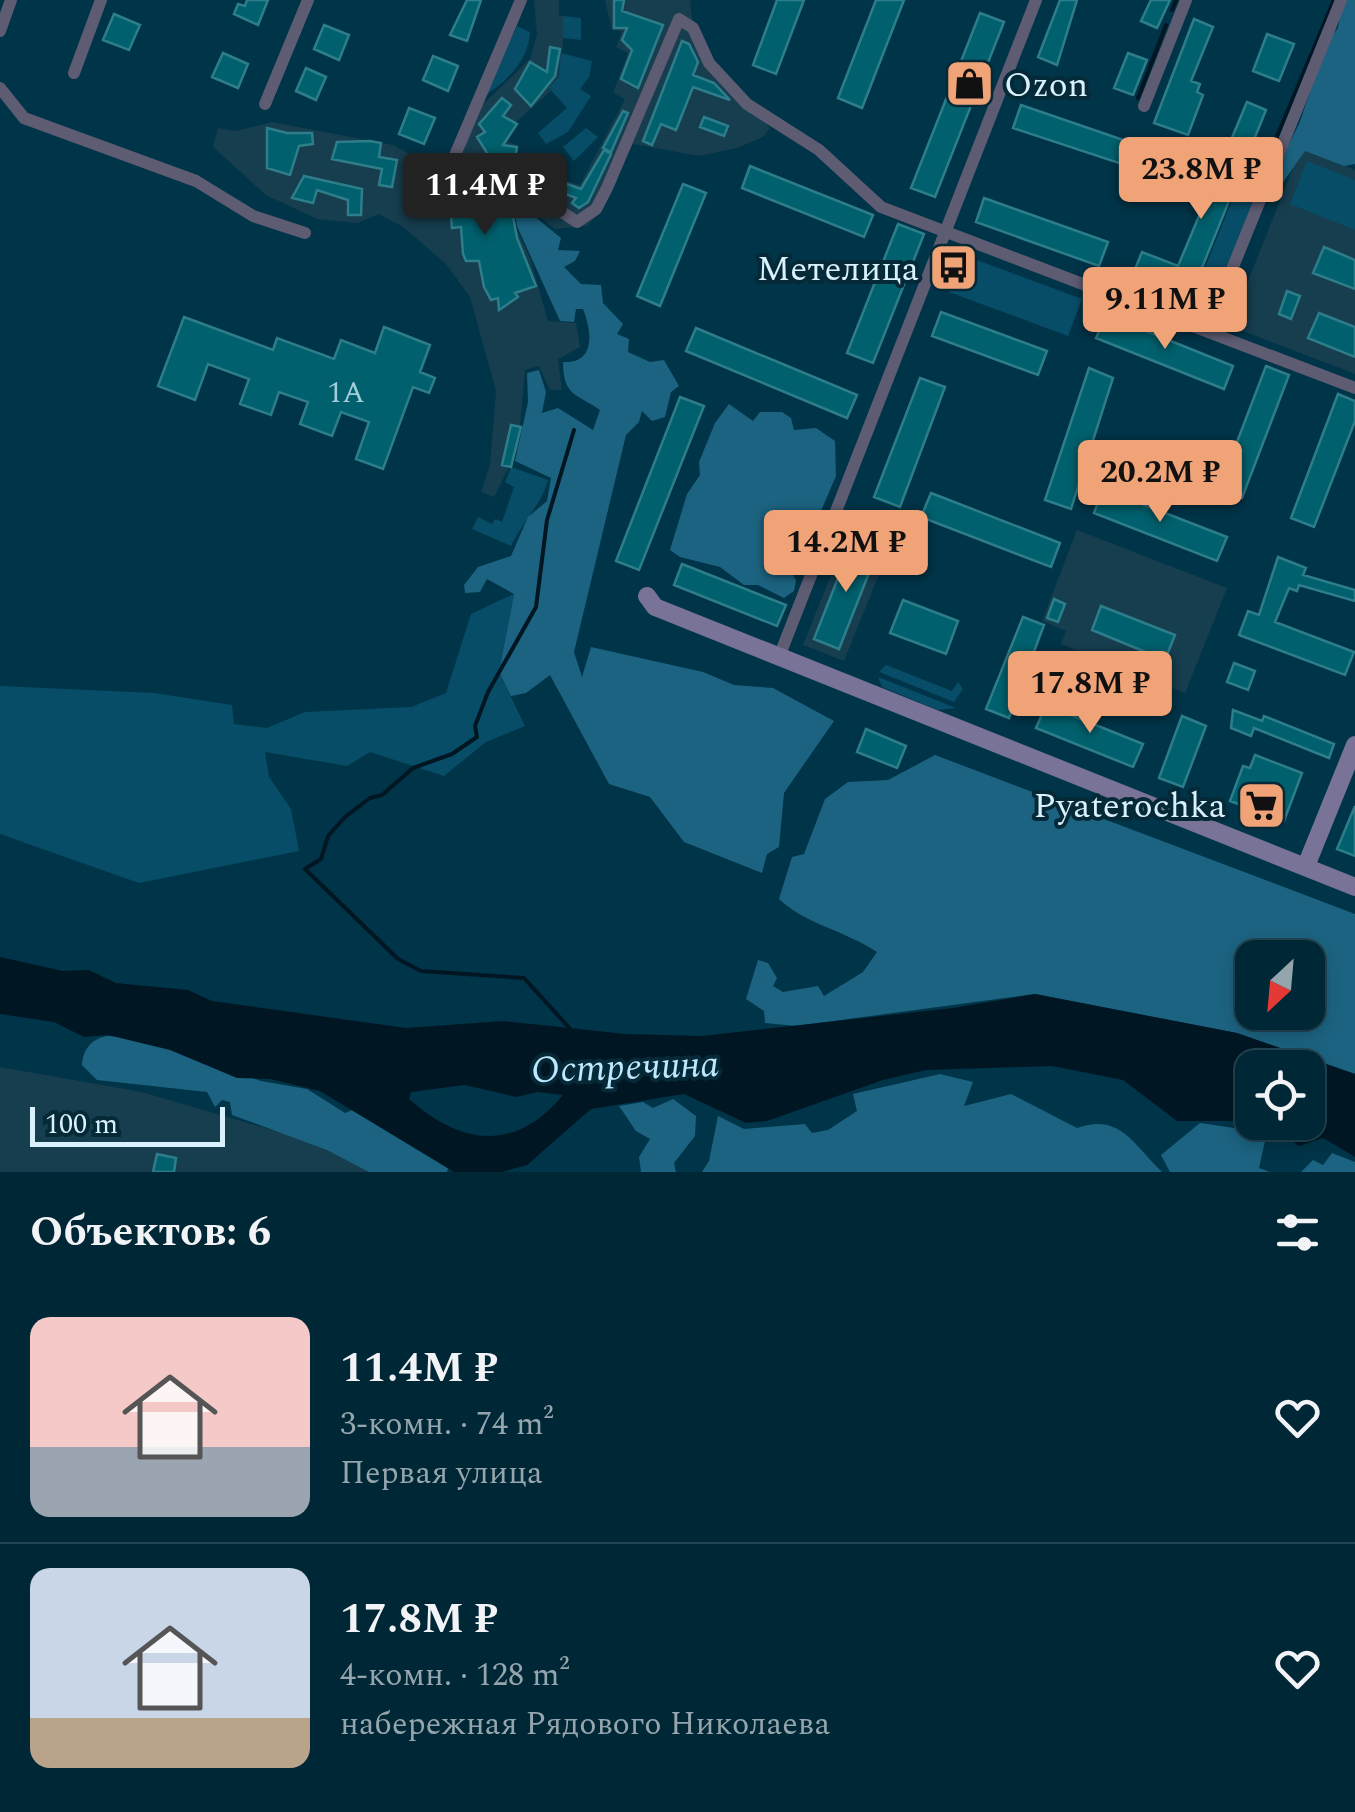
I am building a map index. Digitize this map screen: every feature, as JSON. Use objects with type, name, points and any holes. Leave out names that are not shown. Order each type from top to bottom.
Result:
[{"type":"street","points":[[0,30],[11,0]]},
{"type":"street","points":[[74,72],[101,0]]},
{"type":"street","points":[[266,104],[308,0]]},
{"type":"street","points":[[521,0],[447,174],[512,188],[541,198],[577,222],[586,219],[607,188],[679,19],[693,28],[709,63],[747,104],[820,150],[881,207],[1355,388]]},
{"type":"street","points":[[779,657],[1036,0]]},
{"type":"street","points":[[1144,106],[1186,0]]},
{"type":"street","points":[[1207,331],[1342,0]]},
{"type":"street","points":[[0,88],[24,118],[196,182],[253,216],[305,233]]},
{"type":"street","points":[[646,596],[655,607],[1355,886]]},
{"type":"street","points":[[1306,866],[1355,745]]},
{"type":"shaded area","points":[[534,0],[559,0],[559,16],[563,16],[565,25],[559,77],[552,90],[517,121],[508,142],[518,145],[516,163],[580,185],[625,99],[613,93],[628,53],[616,47],[622,31],[612,30],[605,0],[690,0],[695,42],[705,49],[705,68],[737,87],[770,128],[763,137],[737,148],[699,156],[633,144],[599,213],[587,226],[555,229],[529,209],[513,205],[516,228],[530,258],[548,321],[576,323],[580,347],[558,359],[562,390],[550,390],[539,366],[525,370],[518,449],[494,497],[481,492],[490,465],[496,391],[470,297],[446,264],[403,227],[379,214],[357,223],[317,219],[266,195],[213,147],[218,128],[236,131],[272,122],[393,145],[454,179],[478,109],[530,59],[537,35]]},
{"type":"shaded area","points":[[1342,0],[1355,0],[1355,164],[1344,166],[1305,151],[1281,185],[1275,185],[1271,180],[1299,124],[1328,40],[1338,28]]},
{"type":"shaded area","points":[[563,16],[581,18],[581,40],[563,38]]},
{"type":"shaded area","points":[[517,26],[530,32],[526,51],[508,77],[484,96]]},
{"type":"shaded area","points":[[561,53],[592,61],[589,77],[580,89],[591,96],[568,132],[546,144],[538,133],[567,108],[549,88],[559,77]]},
{"type":"shaded area","points":[[586,128],[598,137],[574,161],[563,147]]},
{"type":"shaded area","points":[[1301,148],[1355,170],[1355,374],[1230,326]]},
{"type":"shaded area","points":[[1307,161],[1355,180],[1355,230],[1290,204]]},
{"type":"shaded area","points":[[1247,163],[1260,177],[1261,185],[1221,282],[1211,284],[1202,275]]},
{"type":"shaded area","points":[[514,207],[528,211],[561,238],[558,250],[580,251],[575,261],[564,267],[581,284],[601,285],[603,303],[623,324],[617,334],[629,339],[628,352],[650,362],[664,360],[679,386],[671,392],[665,417],[652,421],[642,411],[639,422],[626,435],[574,652],[582,677],[591,647],[703,672],[734,685],[773,688],[834,721],[784,793],[779,847],[767,854],[762,873],[684,842],[650,797],[609,784],[550,675],[526,693],[511,696],[499,672],[514,594],[487,579],[480,592],[465,593],[464,585],[478,567],[511,556],[528,517],[547,501],[551,478],[515,461],[528,402],[527,373],[539,370],[546,392],[542,413],[558,408],[593,430],[600,410],[573,393],[564,373],[563,362],[581,358],[589,344],[583,309],[576,309],[574,322],[560,321],[517,226]]},
{"type":"shaded area","points":[[963,255],[1082,299],[1068,336],[949,292]]},
{"type":"shaded area","points":[[729,404],[753,421],[760,412],[782,412],[791,418],[794,430],[816,428],[835,441],[836,476],[809,539],[811,547],[802,560],[804,569],[792,574],[796,580],[794,591],[784,598],[758,585],[744,585],[720,567],[680,557],[670,550],[687,494],[700,475],[699,462],[715,423]]},
{"type":"shaded area","points":[[511,467],[548,480],[511,546],[472,529],[478,517],[492,524],[495,519],[502,522],[514,487],[505,482]]},
{"type":"shaded area","points":[[849,530],[890,547],[844,661],[803,645]]},
{"type":"shaded area","points":[[1077,530],[1227,588],[1185,693],[1061,644],[1066,631],[1042,621]]},
{"type":"shaded area","points":[[514,594],[499,672],[525,726],[486,742],[444,776],[370,752],[347,766],[265,752],[269,777],[291,809],[299,851],[139,883],[0,834],[0,686],[154,693],[232,705],[234,724],[267,728],[305,712],[411,707],[446,693],[471,614]]},
{"type":"shaded area","points":[[886,665],[952,691],[958,682],[963,689],[954,702],[879,672]]},
{"type":"shaded area","points":[[878,677],[956,708],[938,710],[882,687]]},
{"type":"shaded area","points":[[935,755],[1355,914],[1355,1074],[1325,1064],[1325,1050],[1286,1050],[1237,1033],[1035,994],[796,1026],[765,1023],[764,1011],[746,999],[758,960],[768,963],[777,978],[773,986],[783,992],[818,986],[824,996],[863,972],[877,952],[801,915],[779,899],[792,857],[804,854],[825,799],[848,782],[888,780]]},
{"type":"shaded area","points":[[108,1036],[141,1038],[261,1081],[307,1089],[345,1113],[357,1108],[449,1166],[447,1172],[369,1172],[327,1150],[232,1115],[230,1102],[222,1100],[215,1107],[207,1092],[97,1080],[82,1065],[83,1059],[93,1042]]},
{"type":"shaded area","points":[[0,1067],[142,1092],[333,1148],[376,1172],[0,1172]]},
{"type":"shaded area","points":[[940,1074],[973,1082],[964,1106],[1011,1094],[1077,1128],[1092,1124],[1115,1128],[1162,1172],[702,1172],[709,1161],[718,1116],[744,1129],[805,1124],[812,1133],[828,1130],[857,1111],[853,1094]]},
{"type":"shaded area","points":[[673,1099],[696,1116],[695,1136],[674,1163],[676,1172],[641,1172],[639,1157],[650,1139],[636,1131],[619,1106],[643,1102],[653,1108]]},
{"type":"shaded area","points":[[1200,1123],[1235,1128],[1235,1140],[1265,1140],[1259,1168],[1270,1172],[1170,1172],[1161,1155]]},
{"type":"shaded area","points":[[1332,1153],[1355,1162],[1355,1172],[1301,1172],[1313,1160],[1323,1165]]},
{"type":"water","name":"Остречина","points":[[0,957],[63,971],[89,970],[116,983],[188,990],[212,1001],[406,1028],[503,1021],[626,1034],[701,1036],[953,1008],[1035,994],[1237,1033],[1286,1050],[1235,1050],[1235,1121],[1177,1121],[1123,1080],[1052,1066],[926,1070],[883,1080],[767,1121],[746,1123],[684,1094],[591,1109],[527,1165],[502,1172],[454,1172],[320,1091],[270,1079],[237,1078],[170,1050],[108,1035],[84,1037],[54,1022],[0,1014]],"holes":[[[465,1085],[516,1097],[538,1092],[563,1095],[526,1127],[488,1136],[448,1126],[409,1099],[411,1092]]]},
{"type":"water","points":[[1325,1064],[1355,1074],[1355,1157],[1325,1139]]},
{"type":"water","points":[[1290,1140],[1317,1140],[1299,1146]]},
{"type":"building","points":[[247,0],[268,0],[258,25],[234,14],[238,4],[245,6]]},
{"type":"building","points":[[467,0],[481,0],[467,41],[450,35]]},
{"type":"building","points":[[614,0],[624,0],[622,11],[663,25],[638,88],[621,79],[632,50],[622,40],[627,28],[614,28]]},
{"type":"building","points":[[777,0],[804,0],[776,74],[753,65]]},
{"type":"building","points":[[876,0],[904,0],[862,108],[838,98]]},
{"type":"building","points":[[1060,0],[1077,0],[1057,65],[1038,57]]},
{"type":"building","points":[[1151,0],[1170,0],[1157,28],[1141,21]]},
{"type":"building","points":[[980,13],[1004,22],[935,197],[911,188]]},
{"type":"building","points":[[114,14],[140,25],[129,50],[103,40]]},
{"type":"building","points":[[1194,19],[1213,27],[1191,81],[1200,84],[1197,92],[1203,95],[1188,135],[1154,123]]},
{"type":"building","points":[[324,25],[349,35],[339,60],[314,49]]},
{"type":"building","points":[[1267,34],[1294,44],[1279,81],[1253,71]]},
{"type":"building","points":[[682,41],[689,44],[698,62],[693,75],[714,83],[730,100],[693,87],[676,130],[661,124],[652,145],[643,141]]},
{"type":"building","points":[[550,47],[560,49],[555,76],[531,106],[515,89],[530,62],[547,72]]},
{"type":"building","points":[[223,53],[248,64],[238,88],[212,77]]},
{"type":"building","points":[[1128,53],[1147,60],[1133,95],[1114,88]]},
{"type":"building","points":[[433,56],[458,66],[448,91],[423,80]]},
{"type":"building","points":[[306,68],[326,77],[316,100],[296,91]]},
{"type":"building","points":[[502,98],[511,105],[503,116],[517,124],[503,145],[517,147],[514,165],[581,189],[604,150],[611,154],[588,202],[579,208],[572,203],[576,198],[556,190],[560,190],[499,172],[499,168],[470,165],[470,155],[489,156],[477,137],[485,132],[479,124]]},
{"type":"building","points":[[1247,102],[1266,110],[1186,307],[1129,284],[1142,252],[1178,266]]},
{"type":"building","points":[[1021,105],[1138,145],[1131,167],[1013,128]]},
{"type":"building","points":[[409,108],[435,118],[424,144],[399,134]]},
{"type":"building","points":[[623,111],[628,113],[611,152],[603,148]]},
{"type":"building","points":[[704,117],[728,126],[724,136],[700,127]]},
{"type":"building","points":[[267,128],[312,133],[313,144],[299,146],[290,175],[267,168]]},
{"type":"building","points":[[337,142],[381,143],[379,157],[397,160],[392,187],[379,185],[382,169],[332,159]]},
{"type":"building","points":[[750,166],[873,215],[864,237],[742,188]]},
{"type":"building","points":[[304,176],[362,189],[361,215],[348,215],[348,200],[317,190],[313,203],[292,198]]},
{"type":"building","points":[[430,177],[460,193],[460,188],[490,195],[490,201],[510,200],[517,238],[536,286],[515,293],[518,297],[499,310],[498,298],[491,300],[484,287],[479,261],[466,261],[463,254],[461,227],[452,228],[449,192],[438,205],[429,199],[416,216],[412,214],[420,198],[415,194]]},
{"type":"building","points":[[683,184],[706,193],[660,306],[637,296]]},
{"type":"building","points":[[984,198],[1108,242],[1099,266],[976,222]]},
{"type":"building","points":[[898,224],[924,234],[873,363],[847,353]]},
{"type":"building","points":[[1324,247],[1355,260],[1355,289],[1313,273]]},
{"type":"building","points":[[1287,291],[1300,296],[1291,319],[1279,314]]},
{"type":"building","points":[[941,312],[1047,351],[1038,375],[932,336]]},
{"type":"building","points":[[1319,313],[1355,327],[1355,357],[1308,338]]},
{"type":"building","points":[[1106,315],[1233,366],[1224,389],[1096,338]]},
{"type":"building","points":[[184,317],[273,350],[277,338],[334,359],[341,340],[375,353],[384,327],[430,345],[420,372],[435,378],[429,393],[413,387],[383,469],[356,459],[369,422],[341,412],[332,436],[300,424],[308,402],[279,392],[271,415],[240,404],[249,379],[208,364],[195,400],[158,386]]},
{"type":"building","points":[[696,328],[857,395],[847,418],[686,351]]},
{"type":"building","points":[[1266,366],[1289,375],[1242,498],[1219,489]]},
{"type":"building","points":[[1089,368],[1113,378],[1071,509],[1045,500]]},
{"type":"building","points":[[920,378],[945,387],[900,507],[874,497]]},
{"type":"building","points":[[1338,394],[1355,401],[1355,421],[1314,527],[1291,518]]},
{"type":"building","points":[[680,397],[704,406],[639,570],[616,561]]},
{"type":"building","points":[[511,425],[521,427],[511,467],[502,465]]},
{"type":"building","points":[[1103,489],[1227,537],[1217,561],[1094,513]]},
{"type":"building","points":[[931,493],[1060,543],[1051,567],[921,517]]},
{"type":"building","points":[[853,540],[878,550],[839,649],[814,639]]},
{"type":"building","points":[[1278,557],[1306,568],[1303,575],[1355,590],[1355,601],[1299,585],[1297,591],[1289,588],[1275,622],[1354,652],[1345,675],[1239,635],[1248,611],[1259,615]]},
{"type":"building","points":[[682,564],[786,605],[777,626],[674,585]]},
{"type":"building","points":[[1054,599],[1065,604],[1058,622],[1047,618]]},
{"type":"building","points":[[903,600],[958,621],[946,654],[890,633]]},
{"type":"building","points":[[1101,606],[1175,635],[1165,660],[1092,630]]},
{"type":"building","points":[[1023,617],[1044,625],[1009,718],[986,709]]},
{"type":"building","points":[[1234,663],[1255,671],[1248,690],[1227,682]]},
{"type":"building","points":[[1046,705],[1143,744],[1133,767],[1036,728]]},
{"type":"building","points":[[1233,710],[1262,721],[1264,716],[1334,744],[1329,758],[1254,728],[1251,736],[1231,728]]},
{"type":"building","points":[[1182,716],[1206,726],[1183,787],[1159,778]]},
{"type":"building","points":[[866,729],[906,746],[897,768],[857,752]]},
{"type":"building","points":[[1255,755],[1302,773],[1284,821],[1230,801],[1243,766],[1250,768]]},
{"type":"building","points":[[1355,806],[1355,856],[1337,849]]},
{"type":"building","points":[[157,1154],[176,1158],[174,1172],[153,1172]]},
{"type":"waterway","points":[[1172,10],[1176,0]]},
{"type":"waterway","points":[[1273,146],[1334,0]]},
{"type":"waterway","points":[[1138,98],[1166,25]]},
{"type":"waterway","name":"Остречина","points":[[573,1032],[524,978],[421,971],[398,959],[305,869],[321,859],[328,836],[345,817],[370,798],[382,795],[413,768],[452,754],[477,737],[475,726],[488,692],[536,607],[547,520],[574,430]]},
{"type":"place","name":"Ozon","points":[[969,84]]},
{"type":"place","name":"Метелица","points":[[954,268]]},
{"type":"place","name":"Pyaterochka","points":[[1261,805]]}]
